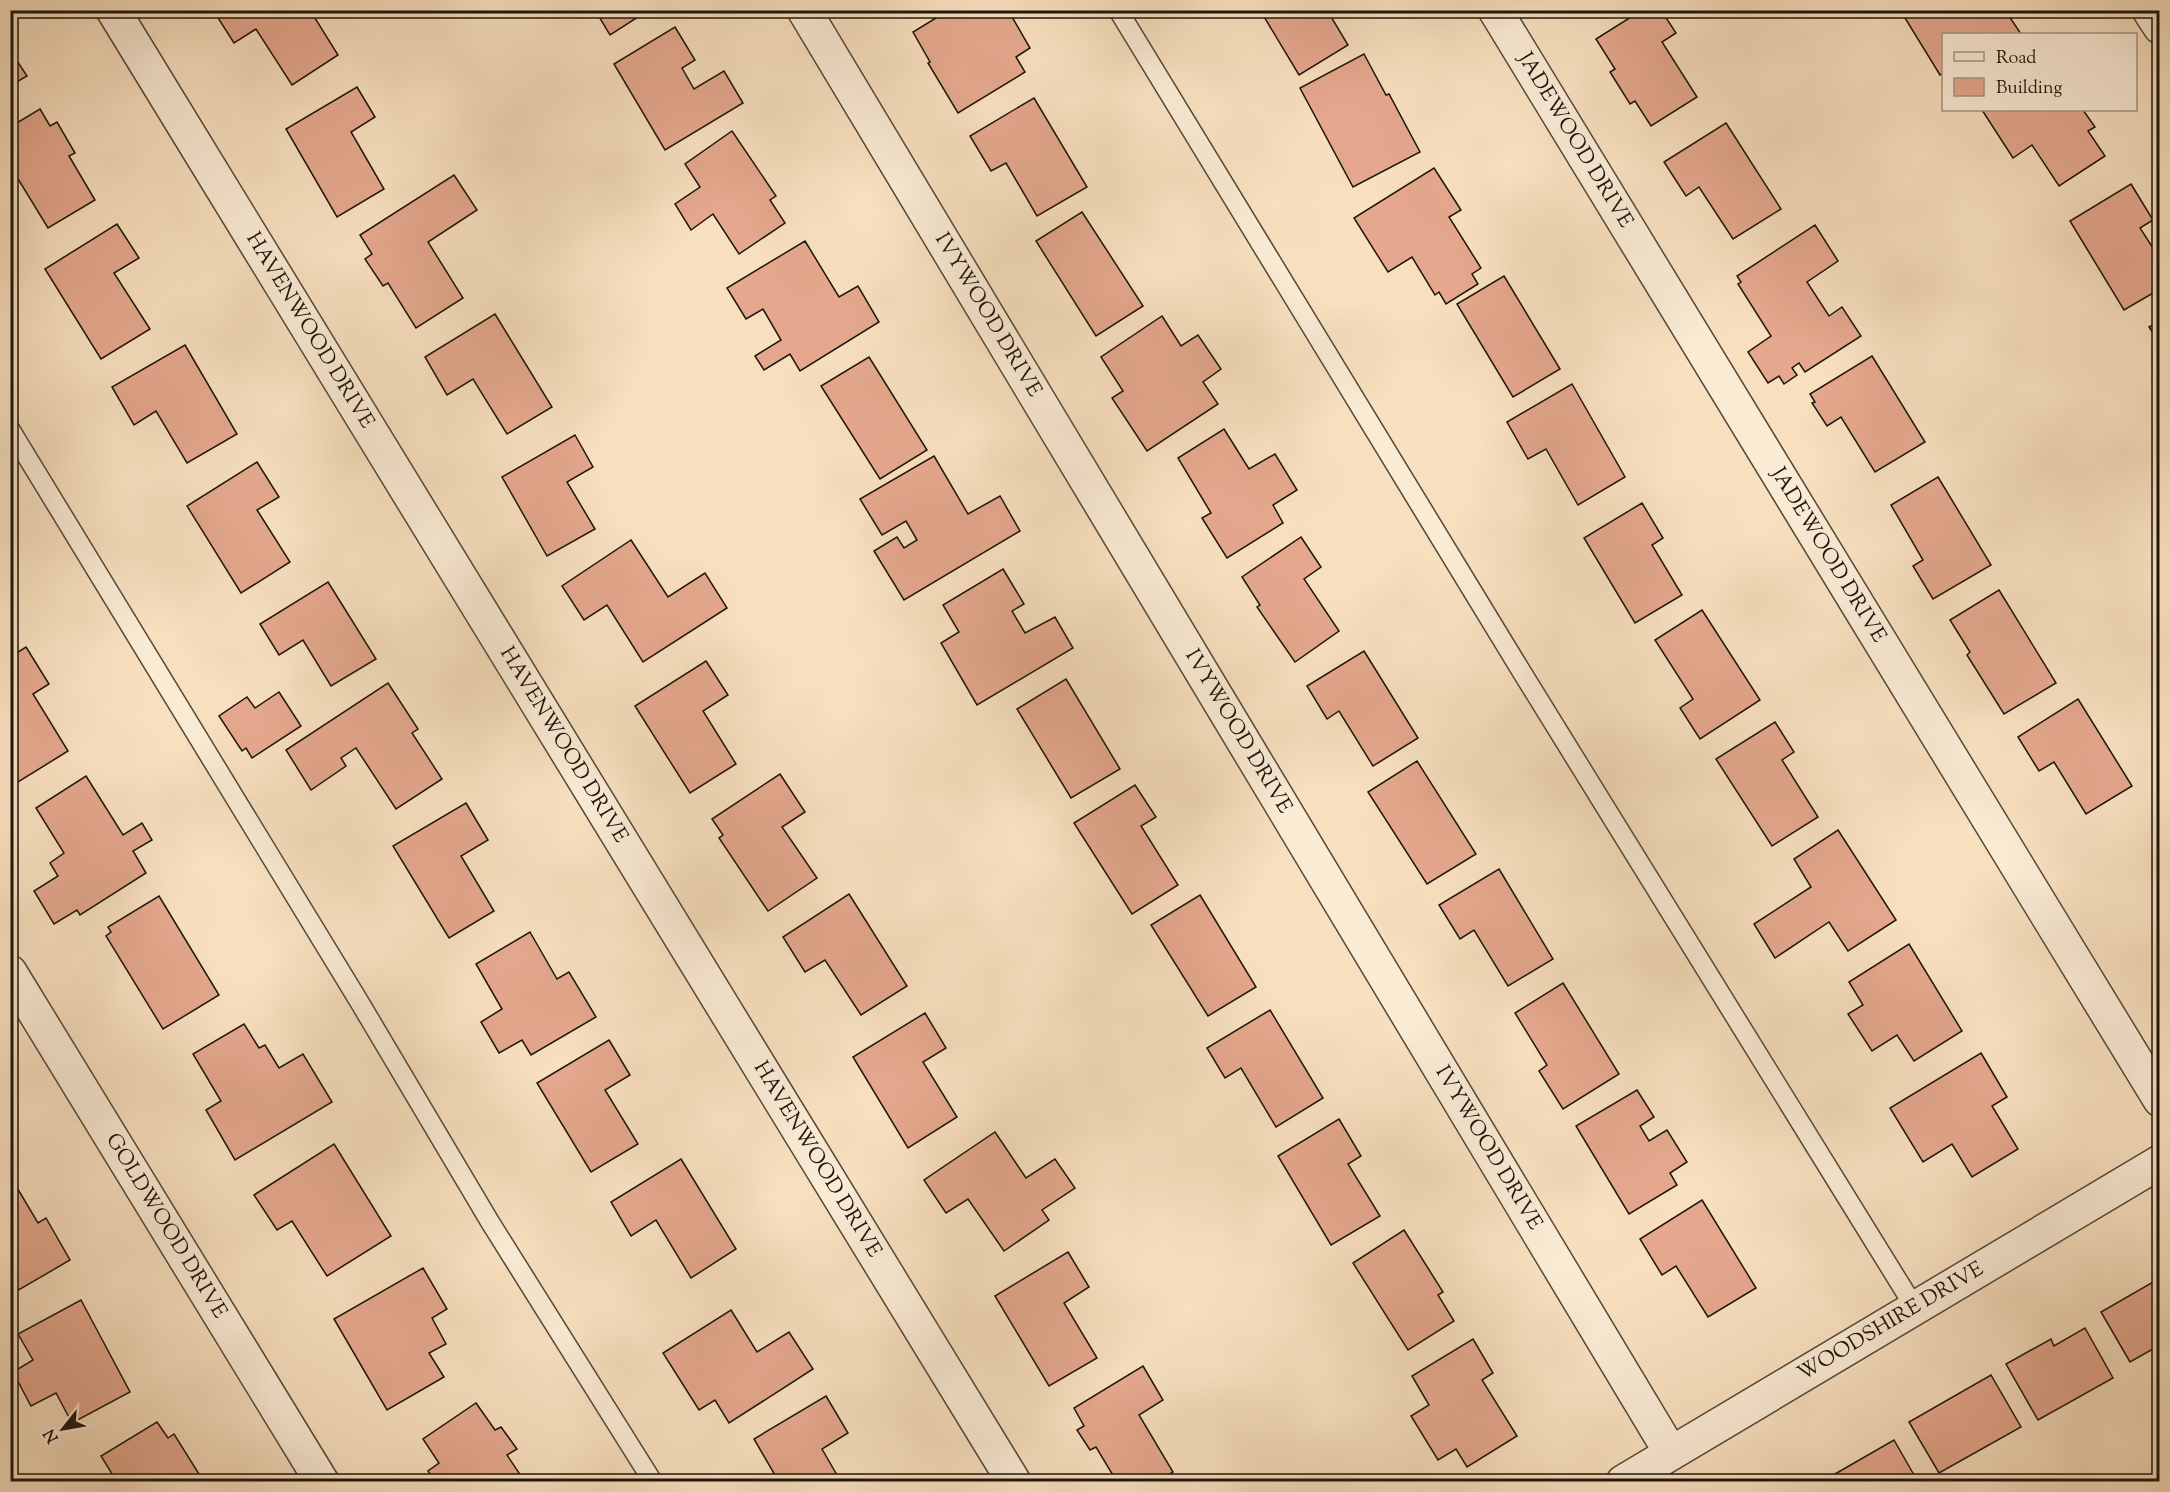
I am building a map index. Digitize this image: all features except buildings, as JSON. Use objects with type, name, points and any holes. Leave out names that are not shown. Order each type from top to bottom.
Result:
[{"type":"street","name":"HAVENWOOD DRIVE","points":[[113,10],[1014,1482]]},
{"type":"street","name":"IVYWOOD DRIVE","points":[[804,10],[1671,1453]]},
{"type":"street","name":"JADEWOOD DRIVE","points":[[1495,10],[2160,1100]]},
{"type":"street","points":[[2149,10],[2160,27]]},
{"type":"street","name":"GOLDWOOD DRIVE","points":[[10,972],[322,1482]]},
{"type":"street","name":"WOODSHIRE DRIVE","points":[[1623,1482],[2160,1162]]},
{"type":"lane","points":[[1118,10],[1523,674],[1914,1308]]},
{"type":"lane","points":[[10,429],[354,992],[490,1222],[653,1482]]}]
